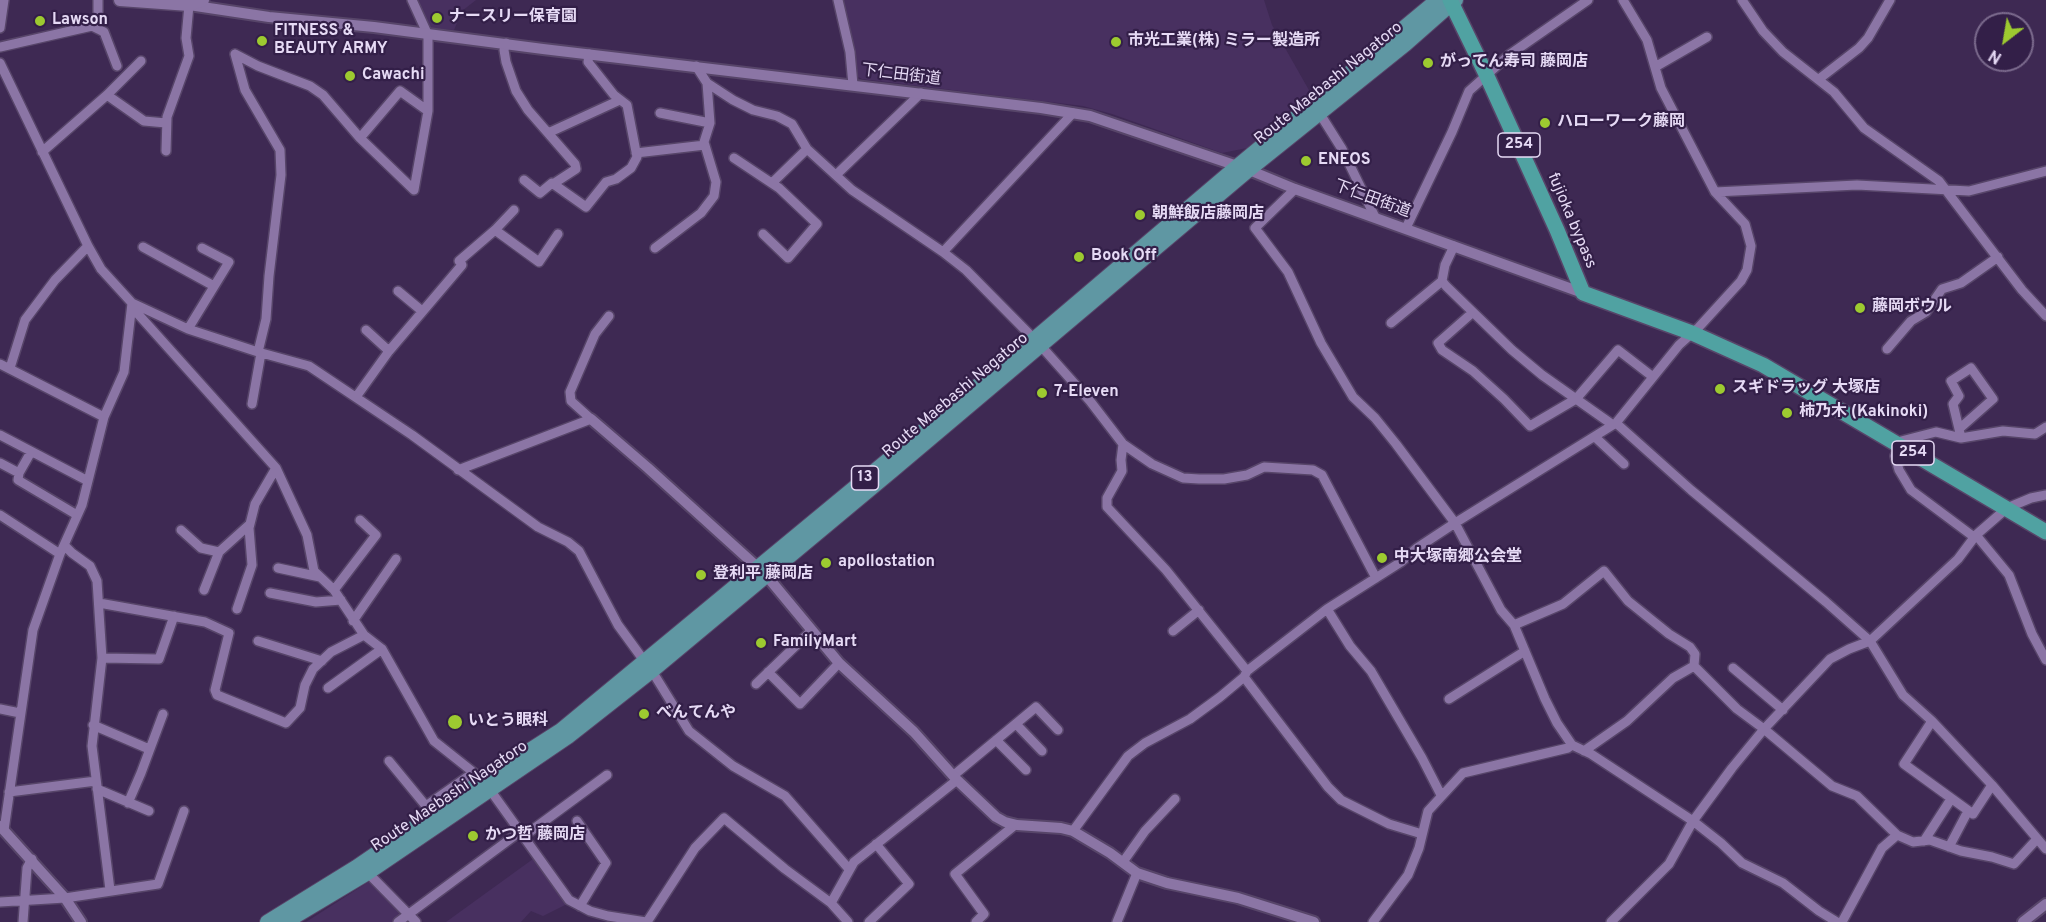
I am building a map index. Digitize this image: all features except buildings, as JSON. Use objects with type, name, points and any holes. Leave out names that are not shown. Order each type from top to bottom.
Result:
[{"type":"highway","name":"fujioka bypass","points":[[1449,1],[1486,74],[1583,293]]},
{"type":"highway","name":"254","points":[[1583,293],[1692,333],[1763,365],[2046,532]]},
{"type":"main road","points":[[120,0],[189,5],[203,0]]},
{"type":"main road","name":"Route Maebashi Nagatoro","points":[[1242,169],[1320,114],[1449,1]]},
{"type":"main road","name":"Route Maebashi Nagatoro","points":[[267,922],[356,867],[482,781],[568,737],[761,571],[1242,169],[1449,1]]},
{"type":"main road","name":"Route Maebashi Nagatoro","points":[[286,922],[368,873],[482,781]]},
{"type":"street","points":[[0,28],[4,0]]},
{"type":"street","points":[[98,0],[98,28]]},
{"type":"street","points":[[252,404],[266,319],[281,175],[280,150],[245,90],[235,54],[258,66],[310,86],[323,95],[360,138],[414,190],[428,111],[428,34],[412,0]]},
{"type":"street","points":[[838,0],[850,52],[853,85]]},
{"type":"street","points":[[1073,831],[1128,756],[1145,743],[1190,719],[1328,609],[1455,523],[1615,424],[1679,345],[1741,281],[1747,270],[1751,251],[1751,241],[1745,224],[1714,192],[1661,88],[1647,40],[1623,0]]},
{"type":"street","points":[[1742,0],[1763,31],[1783,52],[1834,92],[1864,128],[1940,181],[2022,290],[2046,316]]},
{"type":"street","points":[[1819,79],[1859,48],[1868,38],[1890,0]]},
{"type":"street","points":[[1406,228],[1469,92],[1509,55],[1582,2]]},
{"type":"street","points":[[166,151],[166,123],[189,56],[186,38],[189,5]]},
{"type":"street","name":"下仁田街道","points":[[189,5],[269,17],[374,27],[1073,113],[1117,124],[1583,293]]},
{"type":"street","points":[[0,47],[92,26],[104,32],[117,66]]},
{"type":"street","points":[[1655,67],[1707,37]]},
{"type":"street","points":[[506,44],[504,50],[506,62],[516,91],[528,110],[575,164],[576,169],[540,193],[524,180]]},
{"type":"street","points":[[553,184],[586,207],[606,182],[616,179],[631,168],[637,157],[627,105],[614,95],[588,62],[589,54]]},
{"type":"street","points":[[42,152],[141,61]]},
{"type":"street","points":[[0,63],[101,269],[132,303],[138,314],[276,468],[307,535],[314,571],[334,590],[364,635],[382,650],[434,741],[482,781],[570,900],[608,916],[646,922],[695,849],[724,818],[784,869],[831,903],[848,922]]},
{"type":"street","points":[[696,66],[707,83],[733,100],[792,124],[807,149],[852,190],[966,270],[1037,342],[1090,401],[1123,444],[1152,464],[1182,478],[1224,479],[1247,475],[1264,467],[1313,470],[1322,475],[1376,578]]},
{"type":"street","points":[[655,248],[700,213],[714,196],[716,182],[704,142],[710,123],[707,83]]},
{"type":"street","points":[[360,138],[400,91],[428,111]]},
{"type":"street","points":[[836,175],[921,93]]},
{"type":"street","points":[[107,94],[144,120],[166,123]]},
{"type":"street","points":[[548,133],[620,100]]},
{"type":"street","points":[[660,113],[710,123]]},
{"type":"street","points":[[943,252],[1073,113]]},
{"type":"street","points":[[1320,114],[1342,150],[1375,217]]},
{"type":"street","points":[[636,153],[705,145]]},
{"type":"street","points":[[772,183],[807,149]]},
{"type":"street","points":[[734,158],[772,183],[817,224],[788,258],[763,234]]},
{"type":"street","points":[[1714,192],[1857,185],[1947,191],[1969,190],[2046,171]]},
{"type":"street","points":[[1295,189],[1255,228],[1288,272],[1321,344],[1353,398],[1375,418],[1455,523],[1501,610],[1514,625],[1557,723],[1572,745],[1693,821],[1742,863],[1783,883],[1837,922]]},
{"type":"street","points":[[356,397],[389,351],[461,263],[514,210]]},
{"type":"street","points":[[495,230],[539,262],[558,234]]},
{"type":"street","points":[[10,368],[25,320],[55,280],[88,246]]},
{"type":"street","points":[[1391,323],[1442,281],[1445,264],[1454,246]]},
{"type":"street","points":[[143,247],[214,285]]},
{"type":"street","points":[[188,329],[229,262],[202,248]]},
{"type":"street","points":[[1887,349],[1911,321],[1926,312],[1942,289],[1961,283],[1998,257]]},
{"type":"street","points":[[1442,281],[1473,313],[1542,375],[1615,424],[1870,641],[1903,695],[1932,721],[1992,785],[2046,849]]},
{"type":"street","points":[[398,291],[422,311]]},
{"type":"street","points":[[132,303],[188,329],[309,366],[412,435],[538,527],[579,551],[618,625],[649,666],[689,731],[733,766],[785,795],[849,869]]},
{"type":"street","points":[[81,922],[65,898],[2,828],[33,630],[62,550],[82,505],[104,417],[124,372],[132,303]]},
{"type":"street","points":[[1473,313],[1438,344],[1442,350],[1473,371],[1530,426],[1576,399],[1618,350],[1653,377]]},
{"type":"street","points":[[609,316],[595,334],[570,392],[571,401],[761,571],[839,663],[914,732],[955,778],[996,817],[1015,825],[1073,831],[1137,873],[1238,898],[1314,922]]},
{"type":"street","points":[[366,330],[389,351]]},
{"type":"street","points":[[0,364],[104,417]]},
{"type":"street","points":[[1971,368],[1993,399],[1960,433],[1953,404],[1959,396],[1951,381],[1971,368]]},
{"type":"street","points":[[458,470],[591,419]]},
{"type":"street","points":[[2045,657],[2032,634],[2009,575],[1975,536],[1911,490],[1899,470],[1895,456],[1901,441],[1936,432],[2003,431],[2035,434],[2046,427]]},
{"type":"street","points":[[0,435],[88,481]]},
{"type":"street","points":[[1595,437],[1624,464]]},
{"type":"street","points":[[1123,444],[1122,471],[1107,498],[1107,507],[1166,570],[1198,610],[1328,787],[1341,800],[1389,824],[1422,834]]},
{"type":"street","points":[[31,452],[19,473],[18,480],[77,515]]},
{"type":"street","points":[[0,463],[19,473]]},
{"type":"street","points":[[237,609],[252,565],[250,524],[255,504],[276,468]]},
{"type":"street","points":[[1611,922],[1669,864],[1693,821],[1732,768],[1764,729],[1830,659],[1870,641],[1958,559],[1975,536],[2007,508],[2031,498],[2046,495]]},
{"type":"street","points":[[0,515],[90,566],[97,580],[102,658],[92,746],[110,890]]},
{"type":"street","points":[[334,590],[375,535],[360,520]]},
{"type":"street","points":[[204,590],[219,552],[250,524]]},
{"type":"street","points":[[181,530],[201,548],[219,552]]},
{"type":"street","points":[[353,621],[396,560]]},
{"type":"street","points":[[278,568],[320,577]]},
{"type":"street","points":[[1514,625],[1563,604],[1604,570],[1628,601],[1669,634],[1690,647],[1695,654],[1694,666],[1737,709],[1832,786],[1857,796],[1897,835],[1914,842],[1930,840],[2014,864],[2037,839]]},
{"type":"street","points":[[270,593],[316,602],[340,600]]},
{"type":"street","points":[[99,603],[205,622],[229,633],[215,690],[217,694],[286,723],[300,708],[305,685],[313,669],[331,652],[364,635]]},
{"type":"street","points":[[1328,609],[1350,646],[1371,671],[1441,795]]},
{"type":"street","points":[[1173,632],[1198,610]]},
{"type":"street","points":[[102,658],[159,659],[174,616]]},
{"type":"street","points":[[756,684],[811,631]]},
{"type":"street","points":[[258,641],[322,661]]},
{"type":"street","points":[[328,688],[382,650]]},
{"type":"street","points":[[1449,699],[1525,651]]},
{"type":"street","points":[[768,672],[800,704],[839,663]]},
{"type":"street","points":[[1584,751],[1627,721],[1673,678],[1694,666]]},
{"type":"street","points":[[1733,668],[1783,710]]},
{"type":"street","points":[[831,903],[854,862],[1036,707],[1058,730]]},
{"type":"street","points":[[0,709],[20,713]]},
{"type":"street","points":[[128,803],[163,714]]},
{"type":"street","points":[[1932,721],[1904,764],[1973,814],[1992,785]]},
{"type":"street","points":[[1016,724],[1041,751]]},
{"type":"street","points":[[93,726],[149,749]]},
{"type":"street","points":[[996,740],[1026,770]]},
{"type":"street","points":[[1373,922],[1407,875],[1419,848],[1428,811],[1463,773],[1568,748],[1572,745]]},
{"type":"street","points":[[389,761],[426,806],[482,781]]},
{"type":"street","points":[[398,922],[412,919],[522,834],[608,776]]},
{"type":"street","points":[[9,792],[97,785],[128,803],[149,811]]},
{"type":"street","points":[[1924,841],[1951,798]]},
{"type":"street","points":[[1123,862],[1145,831],[1175,799]]},
{"type":"street","points":[[0,902],[65,898],[158,884],[184,811]]},
{"type":"street","points":[[1949,847],[1968,811]]},
{"type":"street","points":[[576,821],[606,863],[580,906]]},
{"type":"street","points":[[992,922],[955,874],[1015,825]]},
{"type":"street","points":[[1842,922],[1882,848],[1897,835]]},
{"type":"street","points":[[869,922],[909,884],[876,844]]},
{"type":"street","points":[[23,922],[27,868],[32,860]]},
{"type":"street","points":[[368,873],[412,919]]},
{"type":"street","points":[[1117,922],[1137,873]]},
{"type":"street","points":[[2023,922],[2046,904]]},
{"type":"street","points":[[976,922],[984,914]]},
{"type":"shaded area","points":[[416,0],[476,0],[462,11],[454,30],[432,28]]},
{"type":"shaded area","points":[[842,0],[1264,0],[1272,25],[1310,92],[1247,148],[1222,153],[1083,106],[862,79],[857,76]]},
{"type":"shaded area","points":[[533,859],[567,904],[543,916],[531,911],[521,922],[446,922]]},
{"type":"shaded area","points":[[370,881],[411,922],[306,922]]},
{"type":"place","name":"ナースリー保育園","points":[[437,18]]},
{"type":"place","name":"Lawson","points":[[40,21]]},
{"type":"place","name":"FITNESS & BEAUTY ARMY","points":[[262,41]]},
{"type":"place","name":"市光工業(株) ミラー製造所","points":[[1116,42]]},
{"type":"place","name":"がってん寿司 藤岡店","points":[[1428,63]]},
{"type":"place","name":"Cawachi","points":[[350,76]]},
{"type":"place","name":"ハローワーク藤岡","points":[[1545,123]]},
{"type":"place","name":"ENEOS","points":[[1306,161]]},
{"type":"place","name":"朝鮮飯店藤岡店","points":[[1140,215]]},
{"type":"place","name":"Book Off","points":[[1079,257]]},
{"type":"place","name":"藤岡ボウル","points":[[1860,308]]},
{"type":"place","name":"スギドラッグ 大塚店","points":[[1720,389]]},
{"type":"place","name":"7-Eleven","points":[[1042,393]]},
{"type":"place","name":"柿乃木 (Kakinoki)","points":[[1787,413]]},
{"type":"place","name":"中大塚南郷公会堂","points":[[1382,558]]},
{"type":"place","name":"apollostation","points":[[826,563]]},
{"type":"place","name":"登利平 藤岡店","points":[[701,575]]},
{"type":"place","name":"FamilyMart","points":[[761,643]]},
{"type":"place","name":"べんてんや","points":[[644,714]]},
{"type":"place","name":"いとう眼科","points":[[455,722]]},
{"type":"place","name":"かつ哲 藤岡店","points":[[473,836]]}]
